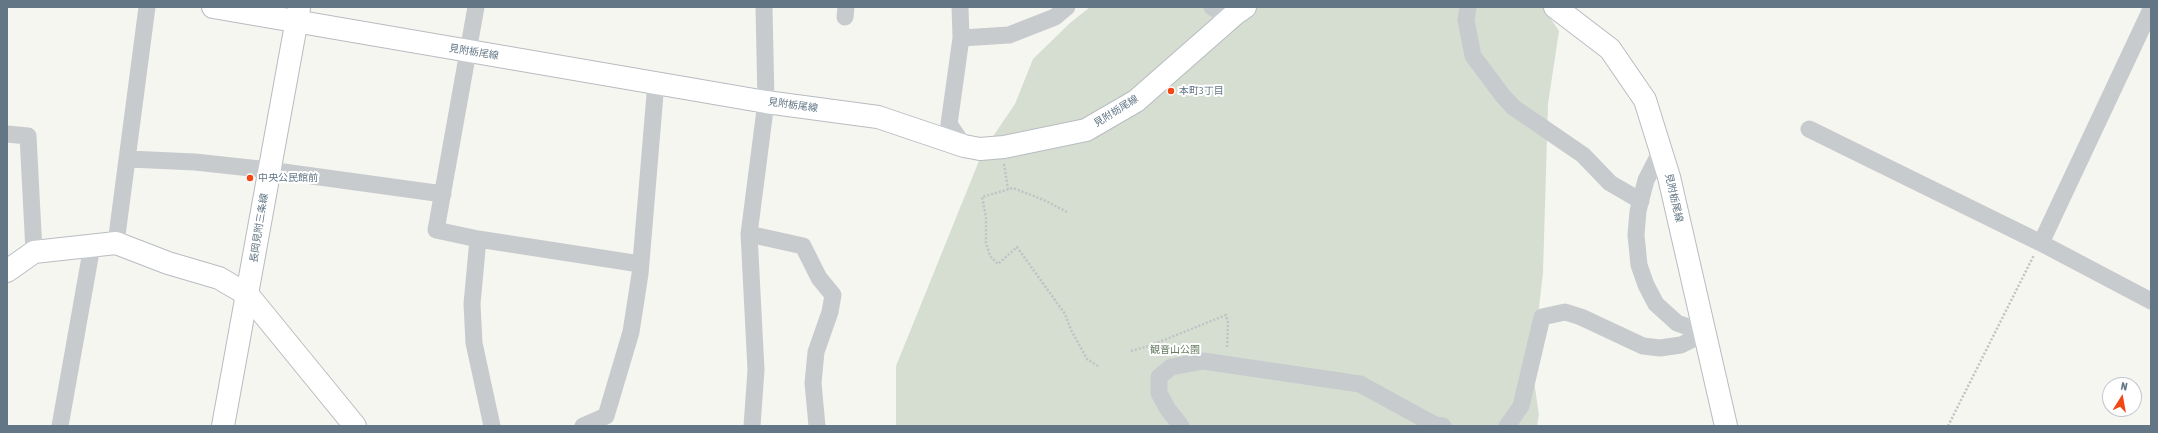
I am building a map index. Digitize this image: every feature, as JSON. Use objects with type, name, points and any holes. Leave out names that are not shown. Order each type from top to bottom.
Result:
[{"type":"main road","name":"見附栃尾線","points":[[213,7],[298,14],[469,52],[656,82],[766,102],[878,117],[964,146],[980,149],[1004,147],[1086,130],[1136,101],[1237,12]]},
{"type":"main road","name":"見附栃尾線","points":[[1562,9],[1610,48],[1645,100],[1669,177],[1726,426]]},
{"type":"main road","name":"長岡見附三条線","points":[[223,426],[298,14]]},
{"type":"main road","points":[[7,272],[34,252],[116,243],[168,263],[218,278],[248,295],[355,426]]},
{"type":"street","points":[[116,243],[129,159],[147,7]]},
{"type":"street","points":[[476,7],[444,194],[436,230],[478,239],[640,264]]},
{"type":"street","points":[[752,426],[756,370],[749,234],[766,102],[764,7]]},
{"type":"street","points":[[960,7],[961,38],[949,124],[964,146]]},
{"type":"street","points":[[961,38],[1009,35],[1055,17],[1067,7]]},
{"type":"street","points":[[1212,7],[1237,12]]},
{"type":"street","points":[[1468,7],[1466,20],[1473,56],[1502,96],[1513,107],[1583,154],[1610,183],[1641,201]]},
{"type":"street","points":[[2041,242],[2151,10]]},
{"type":"street","points":[[583,426],[606,416],[631,332],[640,264],[653,137],[656,82]]},
{"type":"street","points":[[1809,129],[2041,242],[2151,301]]},
{"type":"street","points":[[7,134],[28,136],[34,252]]},
{"type":"street","points":[[1661,151],[1646,180],[1641,201],[1636,235],[1639,265],[1646,285],[1656,304],[1677,323],[1705,333]]},
{"type":"street","points":[[129,159],[194,162],[269,170],[444,194]]},
{"type":"street","points":[[749,234],[803,246],[819,278],[833,295],[830,312],[816,352],[813,383],[817,426]]},
{"type":"street","points":[[478,239],[472,304],[474,343],[492,426]]},
{"type":"street","points":[[60,426],[92,246]]},
{"type":"street","points":[[1507,426],[1521,406],[1542,317],[1565,312],[1581,316],[1644,346],[1660,348],[1681,345],[1705,333]]},
{"type":"street","points":[[1181,426],[1167,408],[1160,393],[1159,377],[1172,367],[1203,360],[1360,384],[1435,425],[1443,426]]},
{"type":"path","points":[[1004,147],[1004,171],[1008,189]]},
{"type":"path","points":[[1067,212],[1013,188],[982,197],[986,217],[986,243],[990,256],[998,264],[1017,247],[1065,314],[1071,330],[1087,359],[1098,366]]},
{"type":"path","points":[[1948,426],[2041,242]]},
{"type":"path","points":[[1131,351],[1149,346],[1226,315],[1228,323],[1226,363]]},
{"type":"green space","name":"観音山公園","points":[[1090,7],[1543,7],[1559,31],[1548,104],[1543,273],[1532,367],[1539,415],[1537,426],[896,426],[896,366],[983,151],[1015,104],[1033,59],[1070,23]]},
{"type":"place","name":"本町3丁目","points":[[1171,91]]},
{"type":"place","name":"中央公民館前","points":[[250,178]]}]
